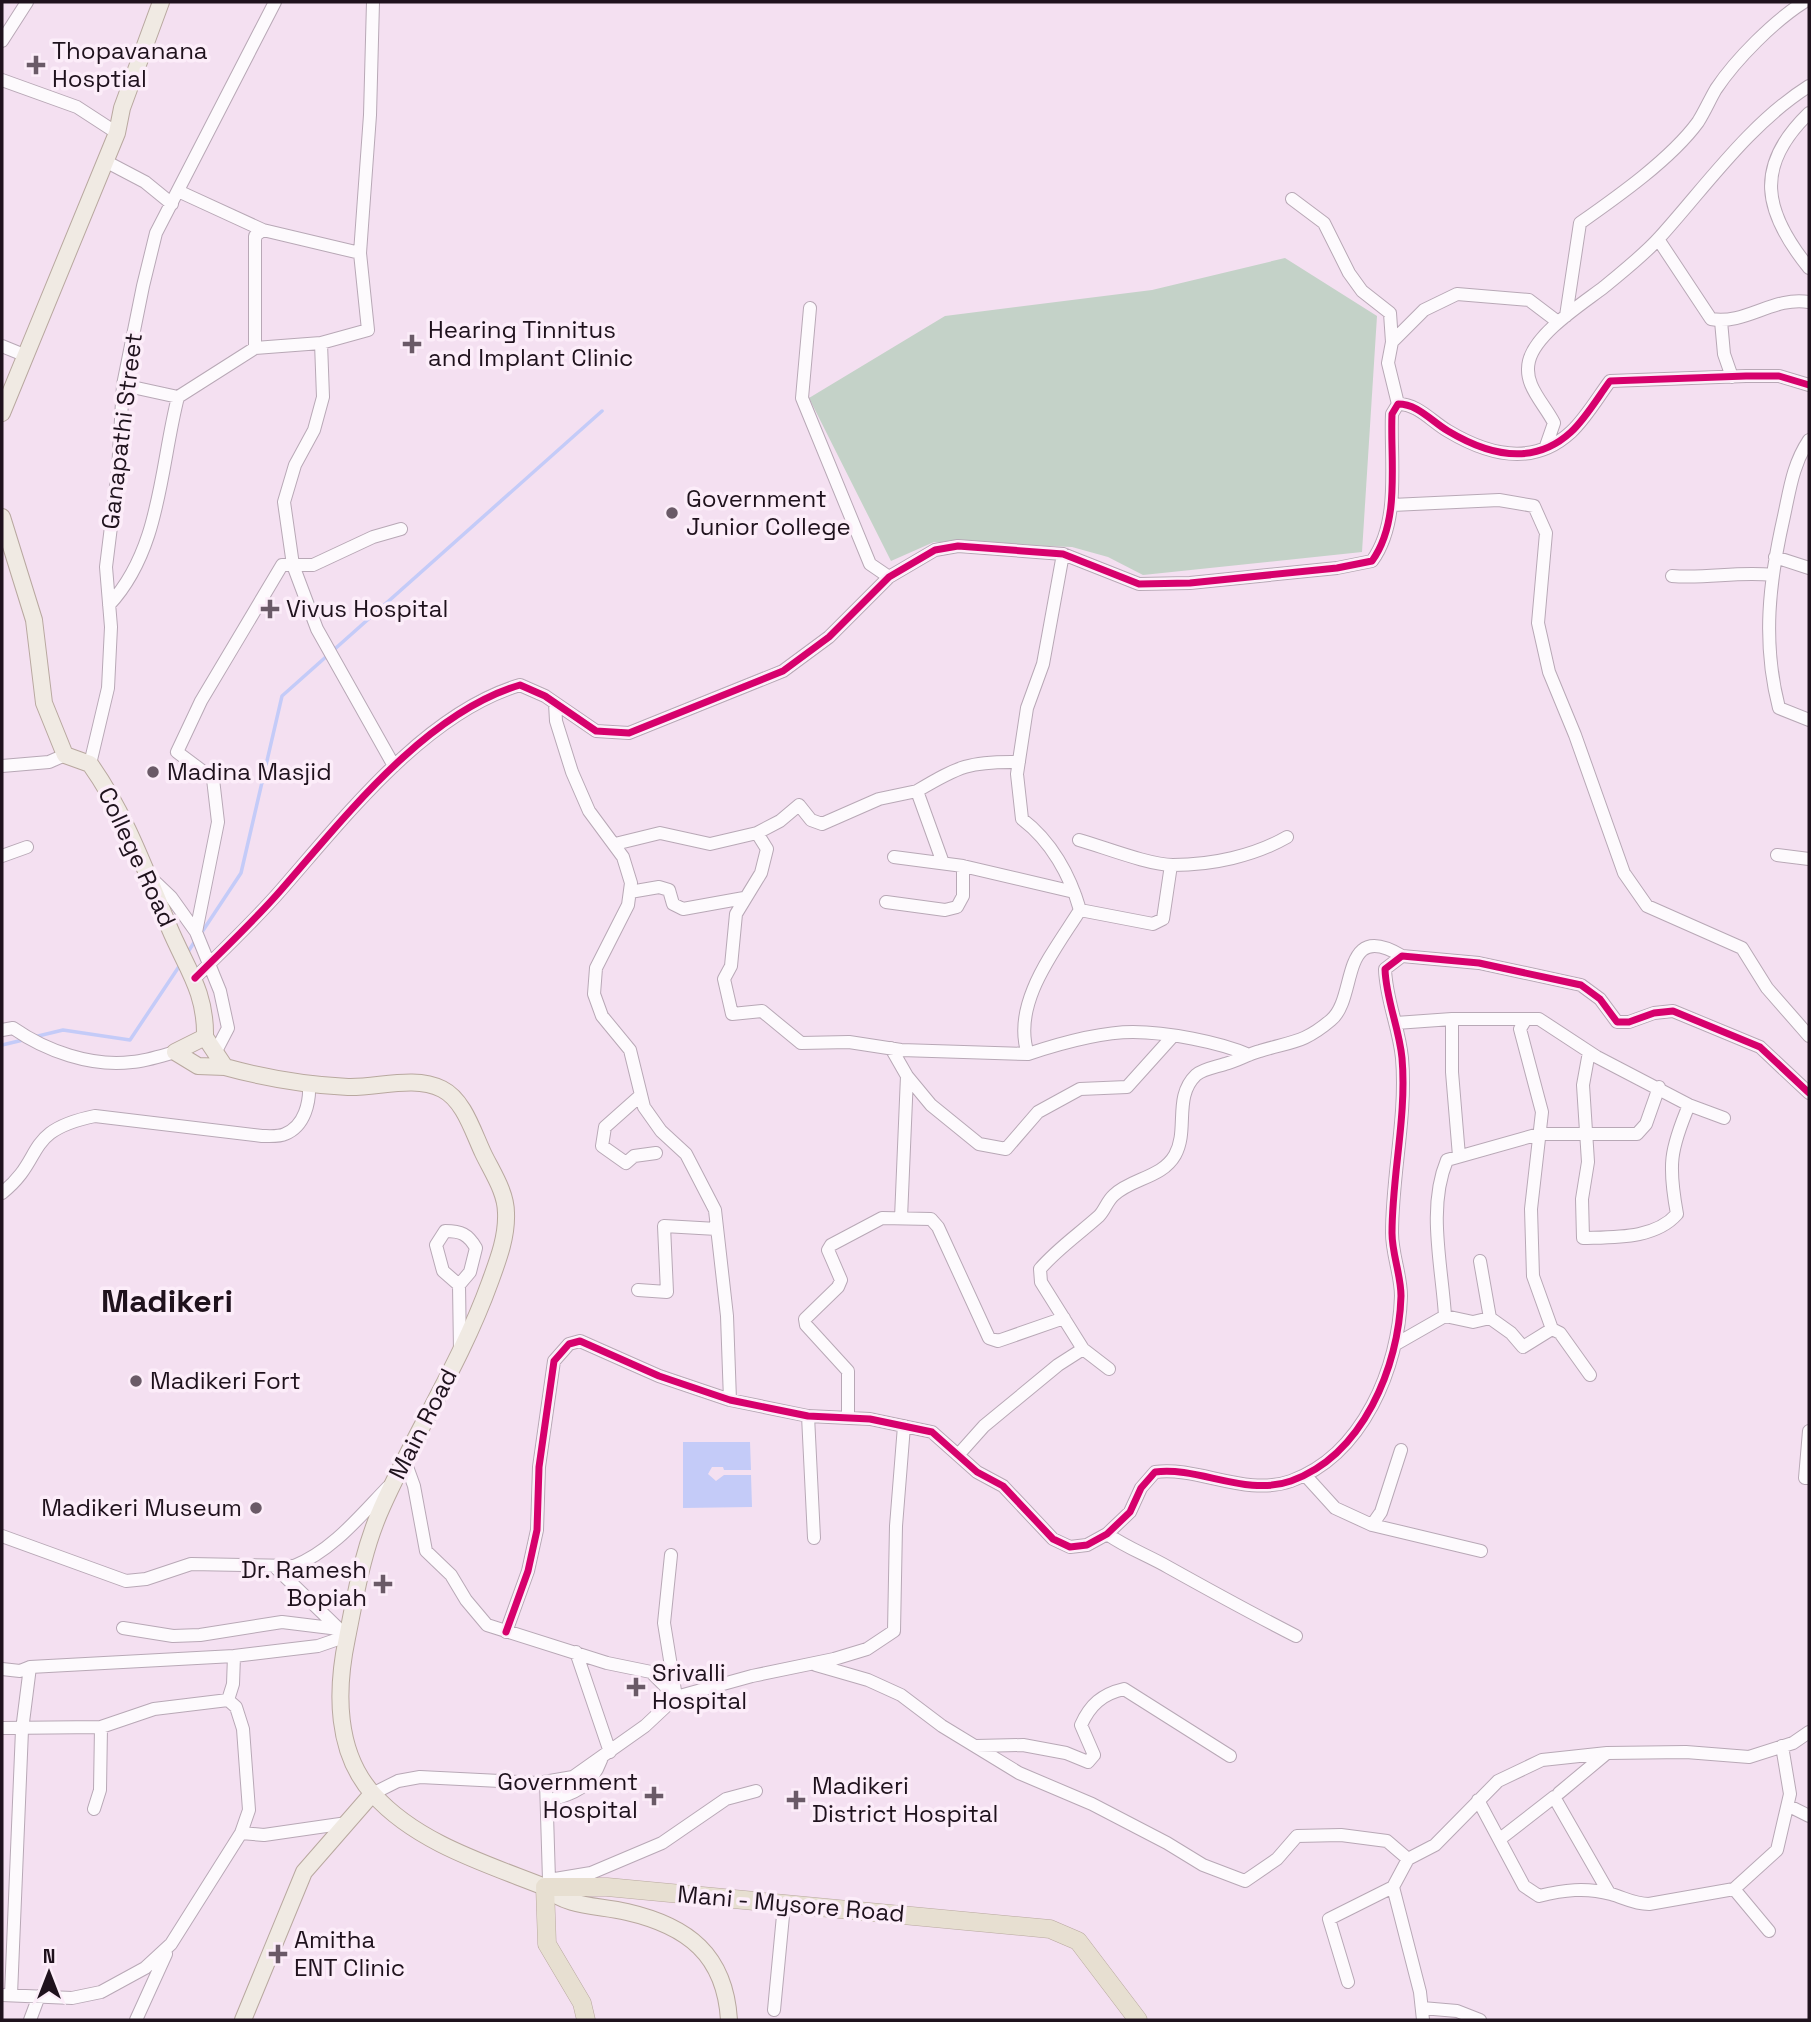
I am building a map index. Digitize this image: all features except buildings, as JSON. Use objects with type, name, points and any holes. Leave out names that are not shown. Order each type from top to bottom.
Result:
[{"type":"highway","name":"Mani - Mysore Road","points":[[547,1884],[976,1920],[1049,1929],[1078,1941],[1139,2020]]},
{"type":"highway","points":[[547,1884],[547,1944],[582,2003],[586,2020]]},
{"type":"main road","points":[[2,413],[117,133],[122,108],[161,2]]},
{"type":"main road","points":[[2,517],[34,620],[44,703],[65,755]]},
{"type":"main road","name":"College Road","points":[[65,755],[90,764],[105,784],[171,932],[195,978],[206,1014],[205,1037]]},
{"type":"main road","points":[[175,1052],[205,1037],[225,1067]]},
{"type":"main road","name":"Main Road","points":[[175,1052],[198,1066],[225,1067],[309,1084],[350,1087],[428,1085],[443,1090],[456,1099],[502,1191],[506,1216],[499,1255],[460,1351],[371,1534],[343,1632],[339,1689],[344,1736],[352,1762],[372,1794],[412,1827],[483,1862],[547,1884],[557,1898],[627,1912],[667,1925],[695,1940],[712,1960],[728,1993],[729,2020]]},
{"type":"main road","points":[[243,2020],[304,1872],[372,1794]]},
{"type":"street","points":[[2,41],[27,2]]},
{"type":"street","name":"Ganapathi Street","points":[[90,764],[108,688],[111,627],[106,567],[118,470],[123,385],[156,233],[275,2]]},
{"type":"street","points":[[123,385],[178,397],[255,348],[321,343],[368,330],[360,253],[370,116],[373,2]]},
{"type":"street","points":[[1562,319],[1580,223],[1666,156],[1698,122],[1717,87],[1740,61],[1781,17],[1804,2]]},
{"type":"street","points":[[2,80],[77,107],[117,133]]},
{"type":"street","points":[[1546,446],[1554,423],[1529,381],[1530,358],[1562,319],[1658,239],[1731,156],[1790,98],[1809,86]]},
{"type":"street","points":[[1809,113],[1788,134],[1776,154],[1771,173],[1772,199],[1779,222],[1809,268]]},
{"type":"street","points":[[105,161],[145,182],[172,204]]},
{"type":"street","points":[[178,191],[262,230],[360,253]]},
{"type":"street","points":[[195,978],[394,766],[458,712],[493,693],[520,685],[555,703],[596,731],[629,733],[783,671],[829,637],[889,577],[935,550],[958,546],[1063,554],[1139,584],[1190,583],[1337,568],[1372,561],[1381,548],[1392,505],[1392,414],[1398,404],[1388,363],[1392,342],[1390,313],[1362,291],[1349,273],[1324,223],[1292,199]]},
{"type":"street","points":[[255,348],[255,236],[262,230]]},
{"type":"street","points":[[1658,239],[1711,319],[1738,319],[1780,302],[1809,302]]},
{"type":"street","points":[[1392,342],[1424,310],[1457,294],[1529,300],[1562,319]]},
{"type":"street","points":[[810,308],[802,398],[870,564],[889,577]]},
{"type":"street","points":[[1721,321],[1724,354],[1732,377]]},
{"type":"street","points":[[321,343],[323,397],[314,430],[295,465],[284,502],[293,565],[317,629],[394,766]]},
{"type":"street","points":[[2,346],[24,355]]},
{"type":"street","points":[[1398,404],[1410,404],[1447,431],[1485,451],[1521,456],[1571,433],[1610,381],[1779,376],[1809,385]]},
{"type":"street","points":[[109,605],[125,588],[154,514],[178,397]]},
{"type":"street","points":[[1809,440],[1791,475],[1772,575],[1768,647],[1779,708],[1809,720]]},
{"type":"street","points":[[1392,505],[1499,500],[1534,506],[1546,533],[1538,623],[1549,672],[1575,735],[1623,873],[1647,906],[1742,948],[1767,988],[1809,1035]]},
{"type":"street","points":[[197,932],[218,822],[213,779],[177,752],[201,701],[282,565],[313,565],[373,537],[401,529]]},
{"type":"street","points":[[1063,554],[1042,664],[1027,708],[1017,774],[1022,819],[1041,833],[1074,892],[1080,910]]},
{"type":"street","points":[[1775,557],[1809,568]]},
{"type":"street","points":[[1672,576],[1701,578],[1754,573],[1772,575]]},
{"type":"street","points":[[555,703],[556,721],[572,772],[589,811],[623,857],[631,883],[628,905],[596,968],[594,994],[602,1016],[630,1050],[644,1107],[661,1130],[686,1154],[715,1210],[727,1317],[730,1400]]},
{"type":"street","points":[[2,766],[49,762],[65,755]]},
{"type":"street","points":[[615,844],[660,833],[710,844],[757,832],[780,821],[799,805],[811,820],[822,824],[879,799],[917,791],[961,765],[982,761],[1019,762]]},
{"type":"street","points":[[917,791],[943,863]]},
{"type":"street","points":[[757,832],[767,849],[761,873],[736,914],[731,966],[724,979],[732,1014],[762,1011],[801,1043],[849,1042],[891,1048],[1028,1054],[1082,1039],[1133,1032],[1235,1048],[1249,1055]]},
{"type":"street","points":[[1079,840],[1171,865],[1215,861],[1264,851],[1287,837]]},
{"type":"street","points":[[2,856],[27,847]]},
{"type":"street","points":[[1777,855],[1809,859]]},
{"type":"street","points":[[894,858],[963,866],[1074,892]]},
{"type":"street","points":[[1080,910],[1153,924],[1163,919],[1171,865]]},
{"type":"street","points":[[886,902],[945,910],[957,908],[962,896],[963,866]]},
{"type":"street","points":[[146,873],[171,897],[197,932],[228,1028],[215,1053]]},
{"type":"street","points":[[630,892],[659,887],[669,890],[673,904],[683,909],[744,898]]},
{"type":"street","points":[[1028,1054],[1022,1036],[1033,991],[1054,950],[1080,910]]},
{"type":"street","points":[[1109,1369],[1083,1349],[1041,1282],[1040,1269],[1052,1255],[1102,1213],[1112,1196],[1128,1185],[1152,1176],[1175,1156],[1185,1088],[1198,1072],[1309,1039],[1335,1017],[1350,968],[1359,953],[1374,945],[1389,948],[1402,956],[1479,963],[1581,985],[1601,999],[1617,1022],[1629,1022],[1654,1013],[1673,1011],[1760,1047],[1809,1093]]},
{"type":"street","points":[[506,1632],[528,1571],[537,1530],[539,1466],[554,1361],[569,1345],[580,1341],[659,1376],[730,1400],[808,1416],[870,1419],[932,1432],[977,1472],[1003,1486],[1053,1539],[1070,1547],[1087,1545],[1107,1534],[1130,1512],[1141,1488],[1155,1472],[1174,1469],[1206,1479],[1250,1484],[1288,1483],[1323,1466],[1353,1434],[1384,1381],[1396,1344],[1401,1294],[1392,1234],[1402,1061],[1396,1023],[1386,995],[1385,970],[1402,956]]},
{"type":"street","points":[[1526,1018],[1520,1029],[1542,1112],[1531,1209],[1533,1276],[1552,1329],[1560,1333],[1590,1375]]},
{"type":"street","points":[[1396,1023],[1452,1019],[1539,1020],[1589,1052],[1689,1105],[1724,1118]]},
{"type":"street","points":[[1452,1019],[1451,1072],[1459,1156]]},
{"type":"street","points":[[2,1030],[13,1028],[51,1050],[84,1059],[131,1063],[175,1052]]},
{"type":"street","points":[[891,1048],[907,1076],[931,1105],[979,1144],[1006,1149],[1038,1112],[1080,1089],[1127,1087],[1172,1037]]},
{"type":"street","points":[[1589,1052],[1583,1085],[1588,1162],[1582,1199],[1583,1238],[1639,1234],[1666,1226],[1676,1214],[1670,1180],[1672,1145],[1689,1105]]},
{"type":"street","points":[[901,1218],[907,1076]]},
{"type":"street","points":[[2,1193],[23,1170],[37,1145],[50,1131],[69,1122],[95,1116],[261,1136],[286,1134],[300,1121],[310,1101],[309,1084]]},
{"type":"street","points":[[1445,1316],[1438,1262],[1441,1175],[1447,1160],[1539,1134],[1637,1134],[1646,1124],[1659,1087]]},
{"type":"street","points":[[642,1095],[605,1127],[602,1146],[626,1163],[634,1156],[656,1153]]},
{"type":"street","points":[[848,1418],[848,1371],[806,1325],[805,1319],[838,1287],[841,1280],[828,1250],[831,1245],[882,1218],[931,1219],[938,1227],[989,1338],[998,1341],[1064,1318]]},
{"type":"street","points":[[638,1290],[667,1292],[664,1226],[717,1229]]},
{"type":"street","points":[[1480,1261],[1490,1318],[1511,1333],[1523,1347],[1552,1329]]},
{"type":"street","points":[[459,1285],[460,1351]]},
{"type":"street","points":[[1396,1344],[1445,1316],[1473,1322],[1490,1318]]},
{"type":"street","points":[[959,1454],[984,1426],[1058,1365],[1083,1349]]},
{"type":"street","points":[[808,1416],[814,1538]]},
{"type":"street","points":[[372,1794],[398,1781],[420,1777],[546,1782],[573,1777],[663,1712],[676,1697],[867,1649],[894,1631],[896,1526],[904,1426]]},
{"type":"street","points":[[1809,1431],[1805,1478],[1809,1478]]},
{"type":"street","points":[[1372,1524],[1381,1512],[1401,1450]]},
{"type":"street","points":[[2,1536],[126,1581],[146,1580],[191,1564],[218,1563],[276,1568],[294,1566],[319,1552],[402,1469],[414,1486],[426,1551],[451,1574],[466,1600],[487,1625],[607,1663],[651,1672],[676,1697]]},
{"type":"street","points":[[1305,1475],[1335,1508],[1372,1524],[1480,1551]]},
{"type":"street","points":[[1107,1534],[1129,1550],[1166,1566],[1214,1595],[1296,1636]]},
{"type":"street","points":[[671,1555],[664,1623],[676,1697]]},
{"type":"street","points":[[276,1568],[343,1632]]},
{"type":"street","points":[[123,1628],[173,1636],[209,1634],[282,1622],[343,1632]]},
{"type":"street","points":[[2,1669],[20,1671],[30,1667],[234,1656],[318,1646],[343,1632]]},
{"type":"street","points":[[547,1801],[585,1786],[595,1775],[606,1755],[576,1652]]},
{"type":"street","points":[[228,1700],[233,1684],[234,1656]]},
{"type":"street","points":[[812,1664],[868,1680],[901,1695],[1019,1773],[1102,1810],[1167,1843],[1202,1865],[1245,1881],[1277,1859],[1297,1836],[1341,1835],[1387,1840],[1408,1859]]},
{"type":"street","points":[[30,1667],[22,1730],[6,1994],[72,1998],[101,1993],[145,1968],[172,1944]]},
{"type":"street","points":[[976,1746],[1023,1745],[1066,1753],[1088,1762],[1094,1755],[1081,1725],[1086,1712],[1106,1693],[1124,1689],[1230,1756]]},
{"type":"street","points":[[2,1728],[22,1730],[101,1727],[154,1709],[228,1700],[236,1707],[243,1728],[249,1810],[241,1833],[172,1944],[136,2020]]},
{"type":"street","points":[[94,1809],[100,1790],[101,1727]]},
{"type":"street","points":[[1348,1982],[1329,1919],[1393,1887],[1408,1859],[1435,1845],[1498,1781],[1542,1760],[1607,1753],[1686,1752],[1749,1757],[1782,1746],[1809,1732]]},
{"type":"street","points":[[1478,1800],[1524,1886],[1539,1896],[1567,1889],[1609,1893],[1635,1904],[1649,1904],[1734,1889],[1777,1850],[1789,1806],[1782,1746]]},
{"type":"street","points":[[1559,1793],[1607,1753]]},
{"type":"street","points":[[546,1782],[547,1884],[591,1873],[662,1843],[726,1800],[756,1791]]},
{"type":"street","points":[[1500,1839],[1554,1797],[1609,1893]]},
{"type":"street","points":[[1789,1806],[1809,1816]]},
{"type":"street","points":[[241,1833],[276,1834],[347,1823]]},
{"type":"street","points":[[1393,1887],[1422,2014],[1457,2011],[1480,2020]]},
{"type":"street","points":[[1734,1889],[1769,1931]]},
{"type":"street","points":[[774,2010],[784,1905]]},
{"type":"street","points":[[30,2020],[39,1996]]},
{"type":"shaded area","points":[[1285,258],[1377,316],[1362,552],[1143,575],[1108,557],[1072,547],[934,542],[891,561],[809,398],[945,316],[1152,290]]},
{"type":"water","points":[[683,1442],[750,1442],[751,1470],[712,1467],[708,1474],[716,1481],[724,1475],[751,1475],[752,1507],[683,1508]]},
{"type":"waterway","points":[[202,932],[241,873],[282,696],[602,411]]},
{"type":"waterway","points":[[186,955],[195,941]]},
{"type":"waterway","points":[[34,1037],[63,1030],[130,1040],[180,965]]},
{"type":"waterway","points":[[2,1045],[23,1040]]},
{"type":"cycle path","points":[[195,978],[271,901],[360,800],[420,743],[485,699],[520,685],[545,696],[596,731],[629,733],[783,671],[829,637],[889,577],[935,550],[958,546],[1063,554],[1139,584],[1190,583],[1337,568],[1372,561],[1381,545],[1391,509],[1392,414],[1398,404],[1418,410],[1463,439],[1510,454],[1541,450],[1556,443],[1571,432],[1587,414],[1610,381],[1779,376],[1809,385]]},
{"type":"cycle path","points":[[506,1632],[528,1571],[537,1530],[539,1467],[554,1361],[569,1344],[580,1341],[659,1376],[730,1400],[808,1416],[870,1419],[932,1432],[977,1472],[1003,1486],[1053,1539],[1070,1547],[1087,1545],[1107,1534],[1130,1512],[1141,1488],[1155,1472],[1188,1473],[1257,1486],[1291,1481],[1316,1468],[1338,1451],[1357,1430],[1372,1405],[1384,1379],[1399,1323],[1401,1288],[1392,1233],[1403,1080],[1402,1058],[1385,969],[1402,956],[1479,963],[1581,985],[1600,999],[1617,1022],[1629,1022],[1654,1013],[1673,1011],[1760,1047],[1809,1093]]},
{"type":"place","name":"Thopavanana Hosptial","points":[[36,65]]},
{"type":"place","name":"Hearing Tinnitus and Implant Clinic","points":[[412,344]]},
{"type":"place","name":"Government Junior College","points":[[672,513]]},
{"type":"place","name":"Vivus Hospital","points":[[270,609]]},
{"type":"place","name":"Madina Masjid","points":[[153,772]]},
{"type":"place","name":"Madikeri Fort","points":[[136,1381]]},
{"type":"place","name":"Madikeri Museum","points":[[256,1508]]},
{"type":"place","name":"Dr. Ramesh Bopiah","points":[[383,1584]]},
{"type":"place","name":"Srivalli Hospital","points":[[636,1687]]},
{"type":"place","name":"Government Hospital","points":[[654,1796]]},
{"type":"place","name":"Madikeri District Hospital","points":[[796,1800]]},
{"type":"place","name":"Amitha ENT Clinic","points":[[278,1954]]},
{"type":"district","name":"Madikeri","points":[[167,1301]]}]
